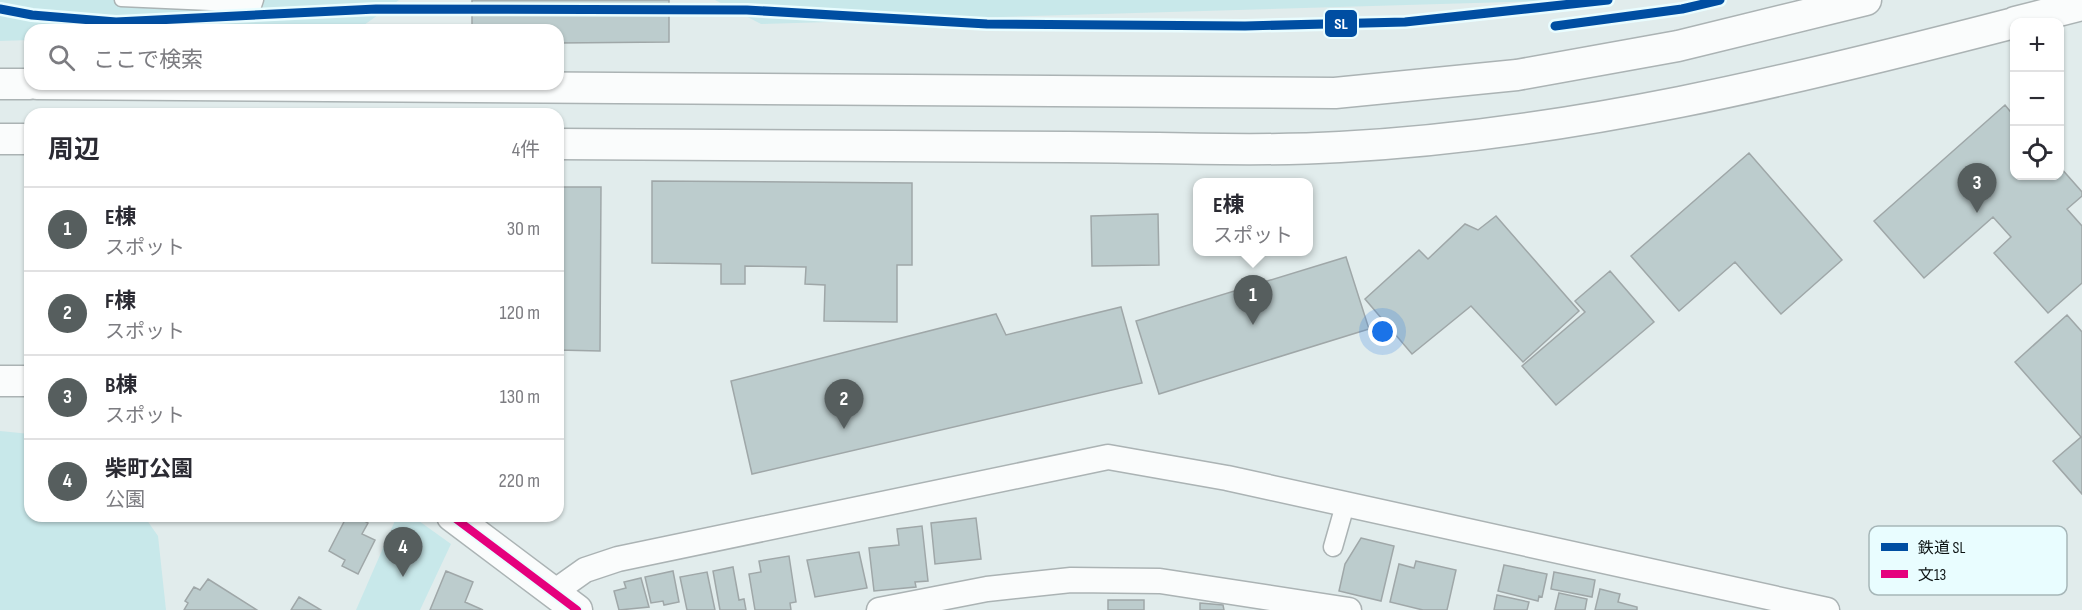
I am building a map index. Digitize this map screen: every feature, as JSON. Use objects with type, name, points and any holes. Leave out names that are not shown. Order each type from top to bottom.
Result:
[{"type":"street","points":[[153,90],[366,101],[1335,93],[1529,73],[1678,46],[1866,0]]},
{"type":"street","points":[[2031,18],[2082,5]]},
{"type":"street","points":[[564,144],[1209,149],[1341,147],[1483,133],[1665,106],[1881,57],[2010,23]]},
{"type":"street","points":[[0,84],[24,84]]},
{"type":"street","points":[[0,139],[24,139]]},
{"type":"street","points":[[0,381],[24,381]]},
{"type":"street","points":[[554,591],[585,570],[618,559],[1108,457],[1227,478],[1760,603],[1827,610]]},
{"type":"street","points":[[1333,547],[1345,505]]},
{"type":"street","points":[[460,522],[577,610]]},
{"type":"street","points":[[879,610],[987,589],[1071,580],[1160,581],[1349,610]]},
{"type":"lane","points":[[121,0],[255,6],[257,0]]},
{"type":"shaded area","points":[[0,0],[399,0],[365,24],[24,24],[24,40],[0,41]]},
{"type":"shaded area","points":[[715,0],[1581,0],[761,24]]},
{"type":"shaded area","points":[[0,431],[24,433],[24,522],[148,522],[158,536],[166,610],[0,610]]},
{"type":"shaded area","points":[[394,522],[420,522],[451,544],[420,610],[356,610]]},
{"type":"building","points":[[472,0],[669,0],[669,42],[564,43],[564,24],[472,24]]},
{"type":"building","points":[[2005,105],[2010,111],[2010,180],[2064,180],[2064,172],[2082,192],[2082,196],[2067,209],[2082,226],[2082,283],[2048,313],[1994,253],[2011,237],[1993,217],[1924,278],[1874,221]]},
{"type":"building","points":[[1749,153],[1842,260],[1781,314],[1735,262],[1679,311],[1631,256]]},
{"type":"building","points":[[652,181],[912,183],[912,265],[897,265],[897,322],[824,321],[825,285],[805,284],[806,267],[745,266],[745,284],[721,284],[721,264],[652,263]]},
{"type":"building","points":[[564,187],[601,187],[600,351],[564,350]]},
{"type":"building","points":[[1158,214],[1159,265],[1092,266],[1091,216]]},
{"type":"building","points":[[1496,216],[1579,311],[1523,362],[1471,306],[1412,354],[1365,299],[1419,250],[1428,259],[1465,224],[1478,230]]},
{"type":"building","points":[[1346,257],[1369,329],[1159,394],[1136,321]]},
{"type":"building","points":[[1610,271],[1654,322],[1556,405],[1522,366],[1585,312],[1575,301]]},
{"type":"building","points":[[1121,307],[1142,383],[752,474],[731,381],[996,314],[1006,335]]},
{"type":"building","points":[[2067,315],[2082,332],[2082,494],[2053,461],[2081,437],[2015,362]]},
{"type":"building","points":[[976,518],[981,559],[935,564],[931,523]]},
{"type":"building","points":[[344,522],[368,523],[362,534],[375,540],[358,574],[342,566],[345,560],[329,551]]},
{"type":"building","points":[[922,526],[928,581],[915,582],[916,587],[874,591],[869,548],[899,545],[897,529]]},
{"type":"building","points":[[1361,538],[1394,546],[1381,601],[1339,591],[1345,564]]},
{"type":"building","points":[[859,552],[867,588],[815,597],[807,560]]},
{"type":"building","points":[[789,556],[796,602],[790,603],[791,610],[755,610],[749,574],[761,572],[759,561]]},
{"type":"building","points":[[1416,561],[1456,570],[1447,610],[1423,610],[1390,602],[1399,564],[1414,568]]},
{"type":"building","points":[[1504,565],[1547,574],[1542,597],[1539,596],[1538,601],[1498,591]]},
{"type":"building","points":[[733,567],[739,600],[744,599],[746,610],[720,610],[713,571]]},
{"type":"building","points":[[446,571],[473,582],[465,602],[483,610],[430,610]]},
{"type":"building","points":[[673,571],[679,602],[664,605],[663,601],[651,603],[645,577]]},
{"type":"building","points":[[707,572],[715,610],[687,610],[680,577]]},
{"type":"building","points":[[1554,572],[1595,580],[1592,597],[1551,589]]},
{"type":"building","points":[[641,578],[649,607],[619,610],[614,591],[626,588],[624,582]]},
{"type":"building","points":[[208,579],[257,610],[184,610],[188,603],[185,601],[194,587],[200,590]]},
{"type":"building","points":[[1600,589],[1620,594],[1618,602],[1637,607],[1637,610],[1595,610]]},
{"type":"building","points":[[1559,593],[1587,599],[1585,610],[1555,610]]},
{"type":"building","points":[[1497,595],[1529,602],[1527,610],[1494,610]]},
{"type":"building","points":[[299,597],[321,610],[291,610]]},
{"type":"building","points":[[1108,600],[1144,600],[1144,610],[1108,610]]},
{"type":"building","points":[[1200,603],[1223,605],[1224,610],[1200,610]]},
{"type":"rail line","name":"SL","points":[[0,9],[32,15],[116,22],[376,9],[747,10],[987,24],[1245,26],[1405,22],[1608,0]]},
{"type":"rail line","name":"SL","points":[[1555,26],[1682,9],[1720,0]]},
{"type":"transit line","name":"文13","points":[[460,522],[577,610]]},
{"type":"place","name":"B棟","points":[[1977,213]]},
{"type":"place","name":"E棟","points":[[1253,325]]},
{"type":"place","name":"F棟","points":[[844,429]]},
{"type":"place","name":"柴町公園","points":[[403,577]]}]
